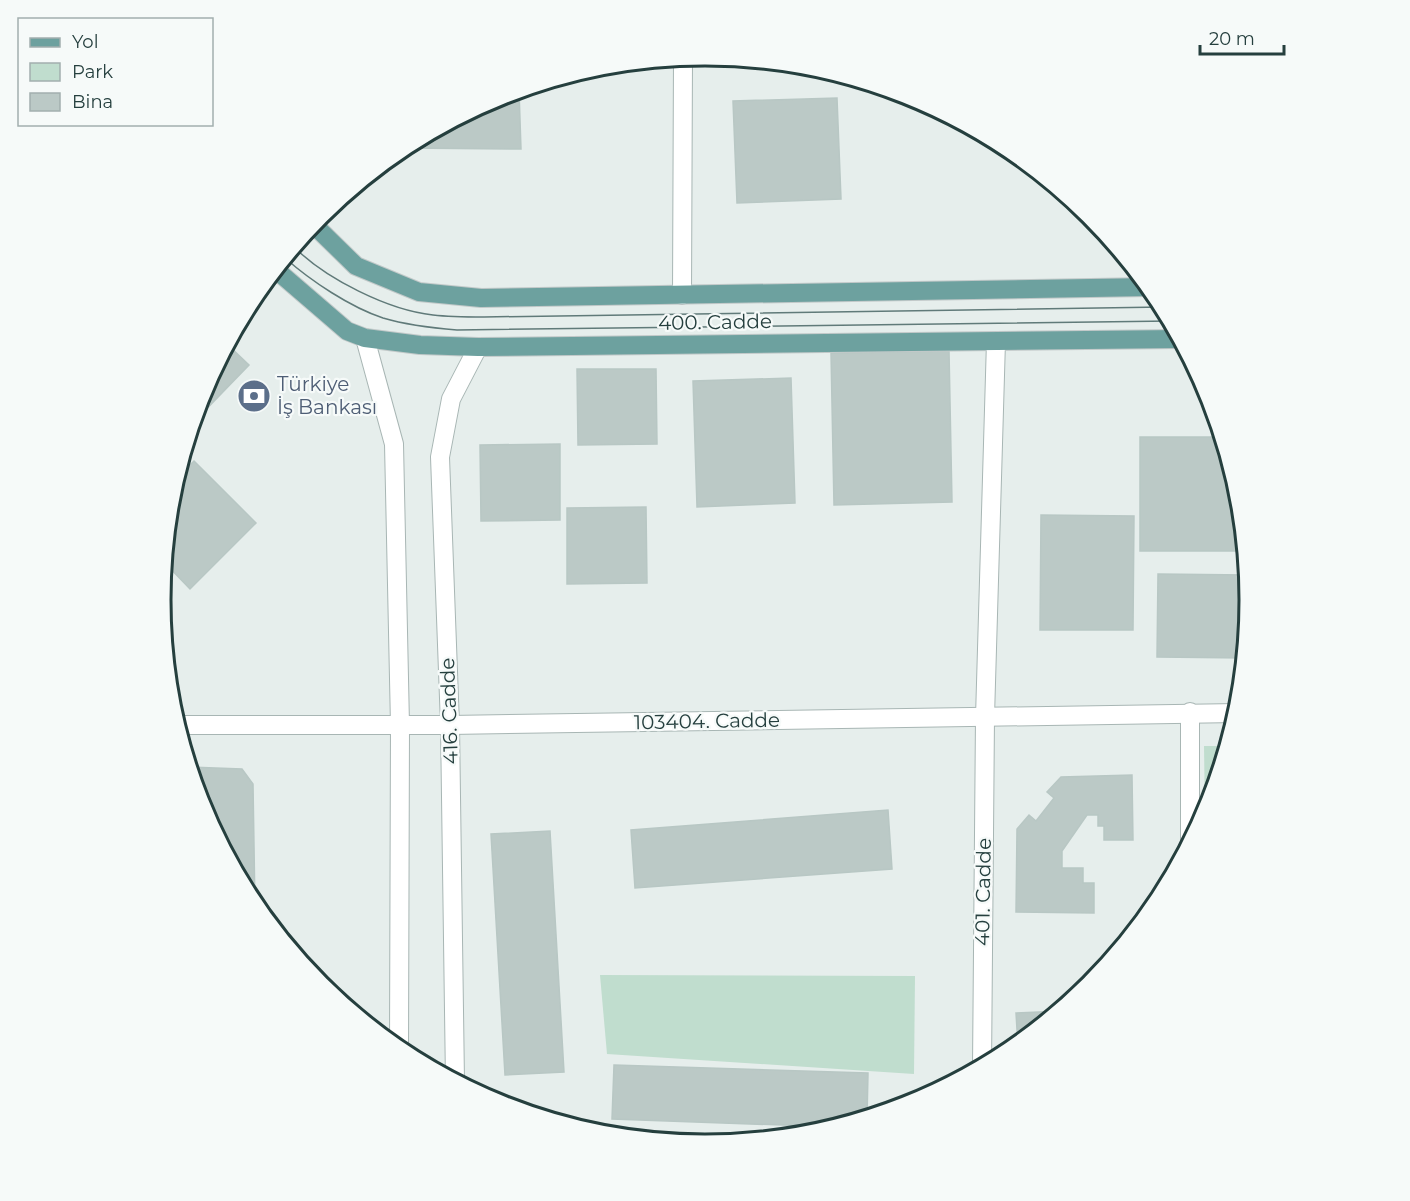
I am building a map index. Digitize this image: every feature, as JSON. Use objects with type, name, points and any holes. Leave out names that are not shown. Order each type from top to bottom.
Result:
[{"type":"main road","name":"400. Cadde","points":[[320,231],[356,266],[419,292],[481,298],[1137,287]]},
{"type":"main road","name":"400. Cadde","points":[[281,275],[347,331],[365,338],[420,345],[478,347],[1171,339]]},
{"type":"street","points":[[682,295],[683,67]]},
{"type":"street","points":[[365,338],[394,444],[400,725],[399,1039]]},
{"type":"street","name":"401. Cadde","points":[[982,1057],[985,717],[996,341]]},
{"type":"street","name":"416. Cadde","points":[[455,1072],[450,725],[440,457],[451,399],[478,347]]},
{"type":"street","points":[[1190,712],[1190,824]]},
{"type":"street","name":"103404. Cadde","points":[[186,725],[450,725],[1227,713]]},
{"type":"green space","points":[[1204,746],[1219,746],[1211,772],[1205,790]]},
{"type":"green space","points":[[600,975],[915,976],[914,1074],[607,1054]]},
{"type":"building","points":[[837,98],[841,199],[737,203],[733,101]]},
{"type":"building","points":[[519,99],[521,149],[421,148],[469,121]]},
{"type":"building","points":[[233,350],[249,365],[206,409]]},
{"type":"building","points":[[949,351],[952,502],[834,505],[831,353]]},
{"type":"building","points":[[577,369],[656,369],[657,444],[578,445]]},
{"type":"building","points":[[791,378],[795,503],[697,507],[693,381]]},
{"type":"building","points":[[1140,437],[1213,437],[1229,496],[1237,551],[1140,551]]},
{"type":"building","points":[[560,444],[560,520],[481,521],[480,445]]},
{"type":"building","points":[[194,461],[256,523],[190,589],[172,570],[175,531],[188,467]]},
{"type":"building","points":[[646,507],[647,583],[567,584],[567,508]]},
{"type":"building","points":[[1041,515],[1134,516],[1133,630],[1040,630]]},
{"type":"building","points":[[1158,574],[1239,575],[1240,600],[1236,658],[1157,657]]},
{"type":"building","points":[[198,767],[242,769],[253,784],[255,887],[226,837],[211,805]]},
{"type":"building","points":[[1132,775],[1133,840],[1104,840],[1104,826],[1098,826],[1098,815],[1087,815],[1062,851],[1062,868],[1083,868],[1083,883],[1094,883],[1094,913],[1016,912],[1017,829],[1029,815],[1036,821],[1054,798],[1047,792],[1061,777]]},
{"type":"building","points":[[888,810],[892,869],[635,888],[631,830]]},
{"type":"building","points":[[550,831],[564,1072],[505,1075],[491,834]]},
{"type":"building","points":[[1046,1012],[1017,1034],[1016,1013]]},
{"type":"building","points":[[614,1065],[868,1073],[867,1110],[809,1125],[612,1119]]},
{"type":"tram line","points":[[300,252],[340,281],[378,300],[415,312],[446,316],[1151,307]]},
{"type":"tram line","points":[[291,263],[331,292],[370,313],[410,324],[457,330],[1160,321]]},
{"type":"place","name":"Türkiye İş Bankası","points":[[254,396]]}]
